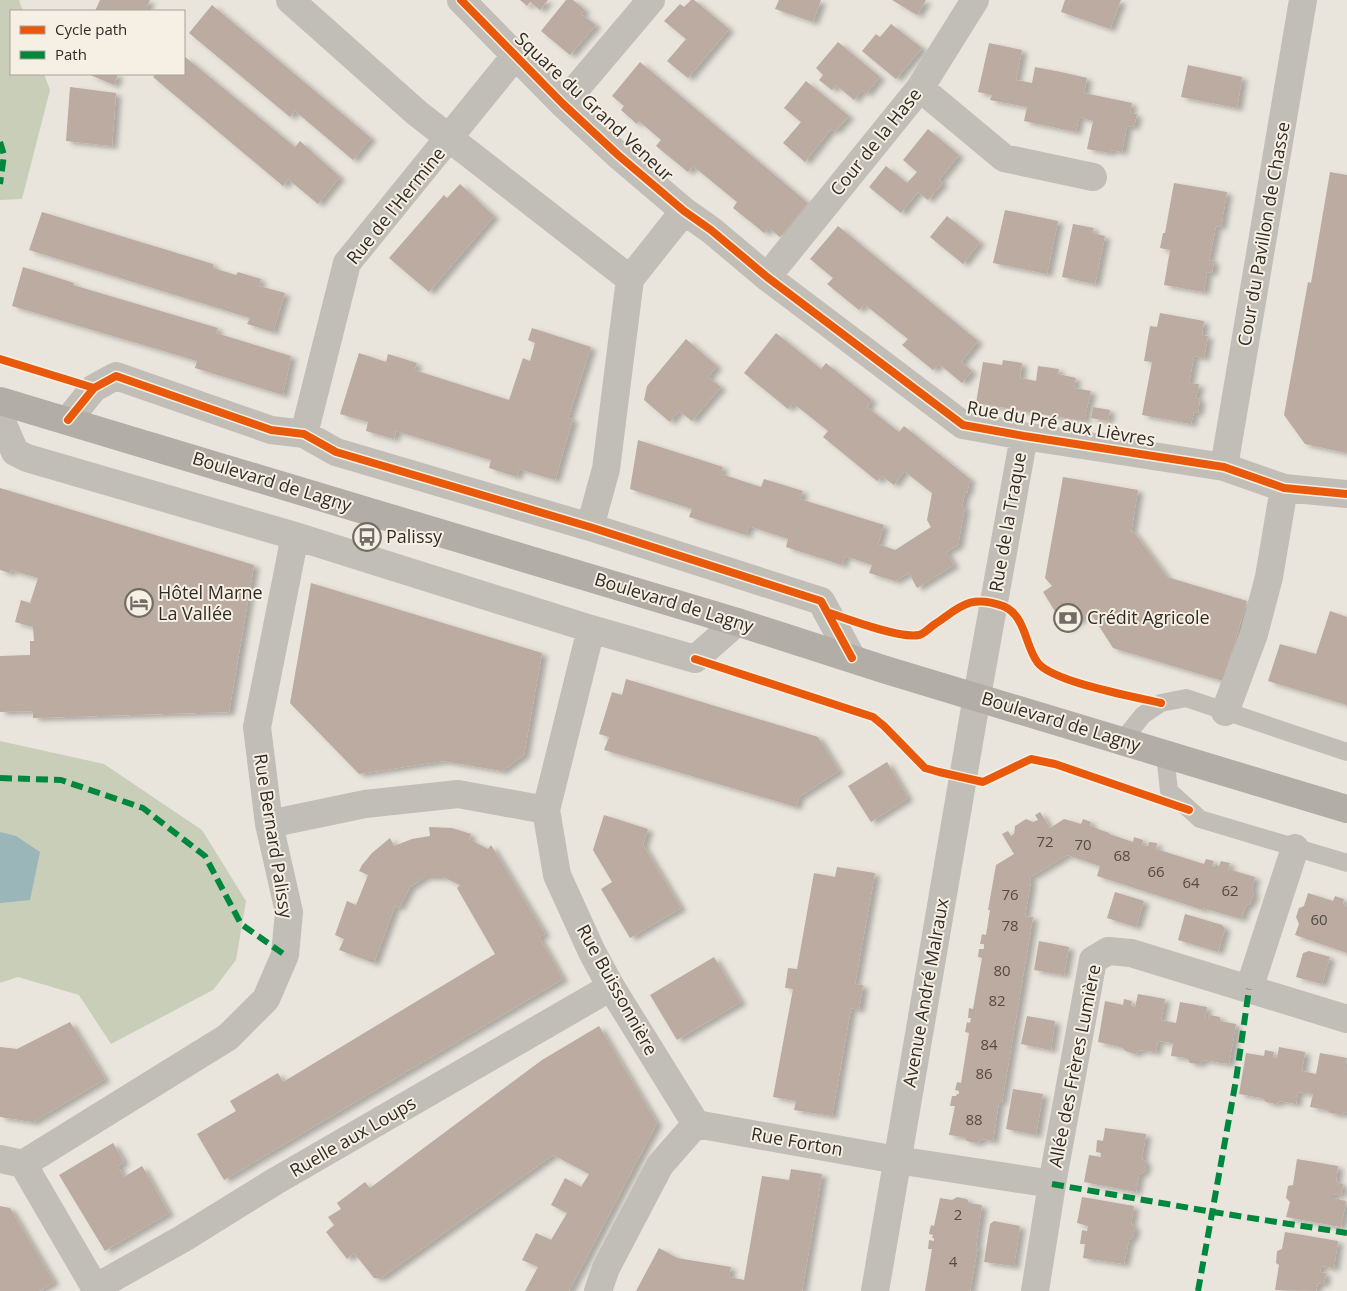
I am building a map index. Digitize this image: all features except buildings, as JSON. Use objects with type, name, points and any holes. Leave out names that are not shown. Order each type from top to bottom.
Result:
[{"type":"main road","name":"Boulevard de Lagny","points":[[0,401],[737,622],[1347,810]]},
{"type":"street","points":[[290,0],[417,113],[630,279]]},
{"type":"street","name":"Square du Grand Veneur","points":[[461,0],[562,104],[684,211],[711,230]]},
{"type":"street","points":[[562,104],[651,0]]},
{"type":"street","name":"Cour de la Hase","points":[[767,277],[920,88],[975,0]]},
{"type":"street","name":"Cour du Pavillon de Chasse","points":[[1224,467],[1303,0]]},
{"type":"street","name":"Rue de l'Hermine","points":[[304,434],[347,264],[516,56]]},
{"type":"street","points":[[920,88],[1004,158],[1092,177]]},
{"type":"street","points":[[590,527],[606,469],[630,279],[684,211]]},
{"type":"street","name":"Rue du Pré aux Lièvres","points":[[711,230],[767,277],[963,425],[1224,467],[1284,488],[1347,494]]},
{"type":"street","points":[[68,420],[94,388],[116,376],[271,430],[304,434],[336,452],[590,527],[821,601],[852,658]]},
{"type":"street","points":[[0,412],[15,452],[27,458],[295,536],[591,630],[695,659],[737,622]]},
{"type":"street","name":"Rue de la Traque","points":[[977,696],[1024,436]]},
{"type":"street","points":[[1225,712],[1254,634],[1269,576],[1284,488]]},
{"type":"street","name":"Rue Bernard Palissy","points":[[12,1161],[228,1037],[266,999],[285,955],[289,912],[269,824],[257,727],[295,536]]},
{"type":"street","name":"Rue Buissonnière","points":[[591,630],[546,810],[557,875],[592,952],[611,987],[696,1124]]},
{"type":"street","name":"Avenue André Malraux","points":[[875,1291],[977,696]]},
{"type":"street","points":[[269,824],[365,804],[458,794],[546,810]]},
{"type":"street","points":[[1249,989],[1295,848]]},
{"type":"street","name":"Allée des Frères Lumière","points":[[1035,1291],[1052,1184],[1093,960],[1108,951],[1130,953],[1347,1020]]},
{"type":"street","name":"Ruelle aux Loups","points":[[96,1289],[274,1182],[611,987]]},
{"type":"street","points":[[598,1291],[606,1268],[660,1165],[696,1124]]},
{"type":"street","name":"Rue Forton","points":[[696,1124],[897,1160]]},
{"type":"street","name":"Allée des Frères Lumière","points":[[897,1160],[1052,1184]]},
{"type":"street","points":[[12,1161],[96,1289]]},
{"type":"lane","points":[[1122,741],[1143,715],[1161,703],[1186,698],[1347,752]]},
{"type":"lane","points":[[1165,754],[1169,791],[1200,819],[1347,863]]},
{"type":"green space","points":[[0,0],[19,0],[23,10],[10,10],[10,75],[44,75],[50,90],[22,199],[0,200]]},
{"type":"green space","points":[[0,741],[104,764],[202,830],[246,901],[236,960],[213,990],[111,1044],[79,995],[18,977],[0,983]]},
{"type":"water","points":[[0,832],[16,836],[40,852],[30,900],[0,903]]},
{"type":"marked path","points":[[0,142],[4,155],[0,184]]},
{"type":"marked path","points":[[0,778],[61,780],[143,808],[205,856],[241,924],[285,955]]},
{"type":"marked path","points":[[1198,1291],[1236,1080],[1249,989]]},
{"type":"marked path","points":[[1052,1184],[1347,1233]]},
{"type":"cycle path","points":[[461,0],[563,104],[618,155],[684,211],[711,230],[767,277],[963,425],[1224,467],[1284,488],[1347,494]]},
{"type":"cycle path","points":[[0,359],[94,388]]},
{"type":"cycle path","points":[[68,420],[94,388],[116,376],[271,430],[304,434],[336,452],[590,527],[821,601],[852,658]]},
{"type":"cycle path","points":[[827,612],[887,631],[919,635],[966,604],[982,601],[992,603],[1011,610],[1016,616],[1038,663],[1047,670],[1095,688],[1161,703]]},
{"type":"cycle path","points":[[695,659],[873,717],[925,768],[983,782],[1031,759],[1055,764],[1189,810]]},
{"type":"place","name":"Palissy","points":[[367,537]]},
{"type":"place","name":"Hôtel Marne La Vallée","points":[[139,603]]},
{"type":"place","name":"Crédit Agricole","points":[[1068,618]]}]
